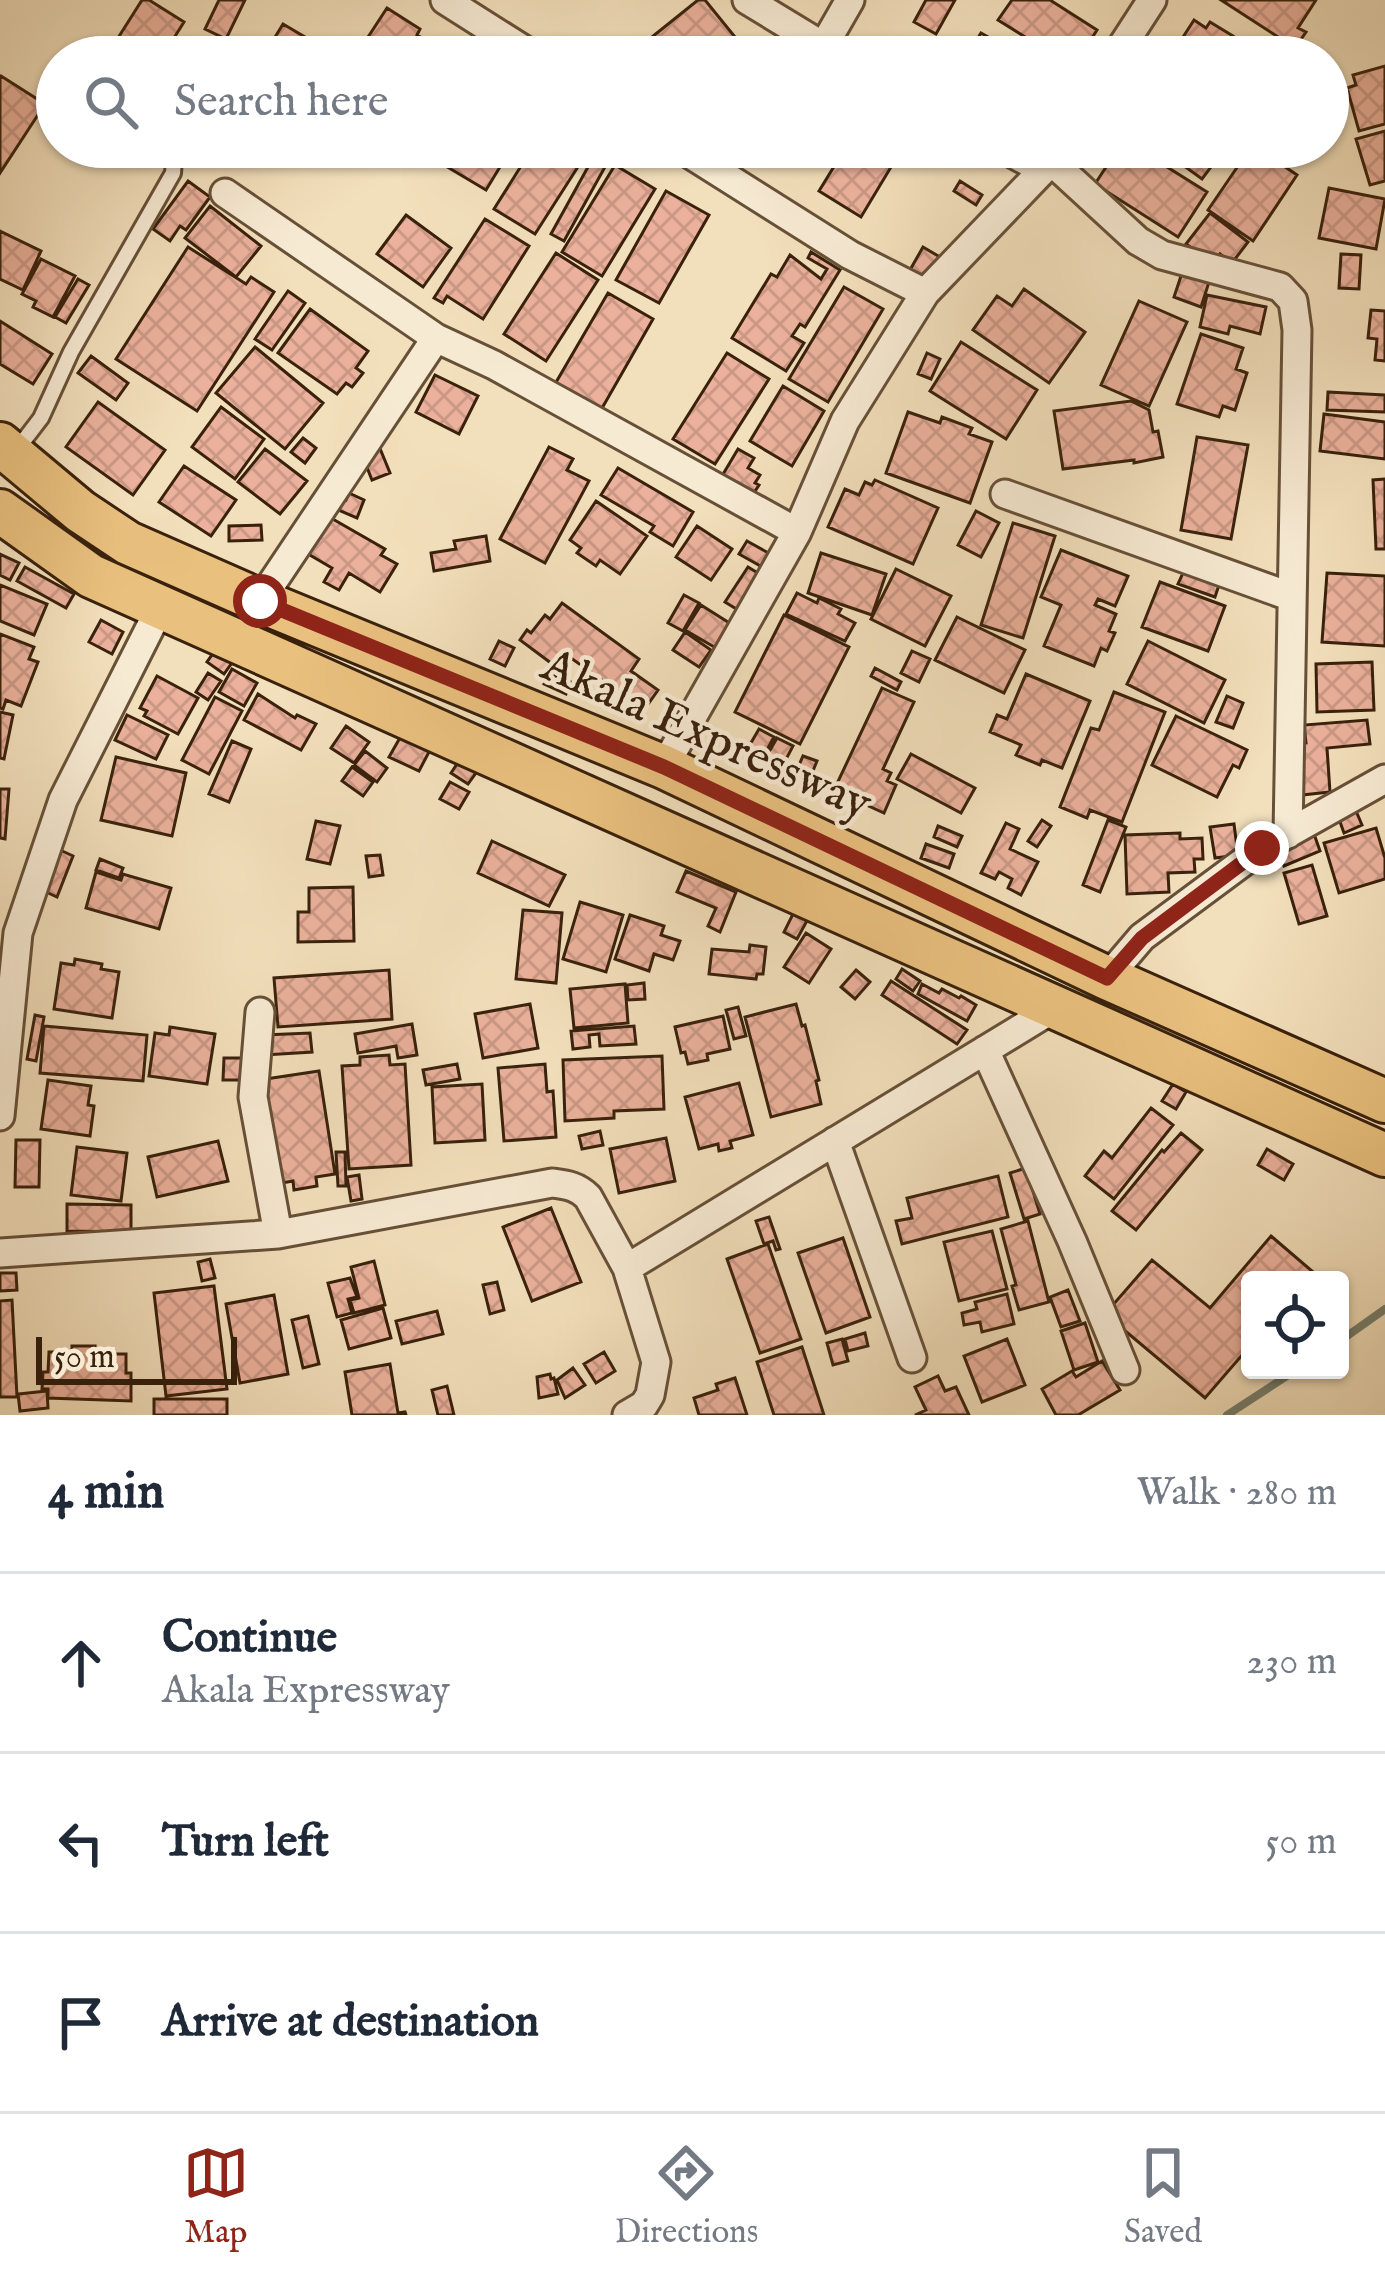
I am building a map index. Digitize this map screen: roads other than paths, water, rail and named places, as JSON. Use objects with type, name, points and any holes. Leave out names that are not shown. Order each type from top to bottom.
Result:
[{"type":"main road","name":"Akala Expressway","points":[[6,449],[80,511],[128,542],[664,767],[1107,978],[1385,1101]]},
{"type":"main road","points":[[0,511],[91,575],[1385,1155]]},
{"type":"street","points":[[445,0],[502,36]]},
{"type":"street","points":[[747,0],[806,36]]},
{"type":"street","points":[[838,36],[850,0]]},
{"type":"street","points":[[1129,36],[1152,0]]},
{"type":"street","points":[[712,168],[850,255],[926,293]]},
{"type":"street","points":[[664,767],[797,532],[845,421],[926,293],[1042,168]]},
{"type":"street","points":[[1060,168],[1138,241],[1162,255],[1280,287],[1294,301],[1288,833]]},
{"type":"street","points":[[225,193],[436,338],[494,365],[797,532]]},
{"type":"street","points":[[260,601],[436,338]]},
{"type":"street","points":[[1005,494],[1292,597]]},
{"type":"street","points":[[0,1116],[10,992],[9,932],[63,800],[160,606]]},
{"type":"street","points":[[1107,978],[1142,938],[1262,848],[1385,779]]},
{"type":"street","points":[[626,1268],[1056,1007]]},
{"type":"street","points":[[260,1012],[253,1097],[278,1234]]},
{"type":"street","points":[[985,1050],[1125,1370]]},
{"type":"street","points":[[835,1141],[912,1358]]},
{"type":"street","points":[[0,1253],[278,1234],[552,1183],[579,1189],[588,1197],[626,1268],[656,1362],[644,1406],[627,1415]]},
{"type":"lane","points":[[6,449],[40,418],[71,352],[175,168]]},
{"type":"waterway","points":[[1349,1335],[1385,1309]]},
{"type":"waterway","points":[[1227,1415],[1282,1379]]}]
